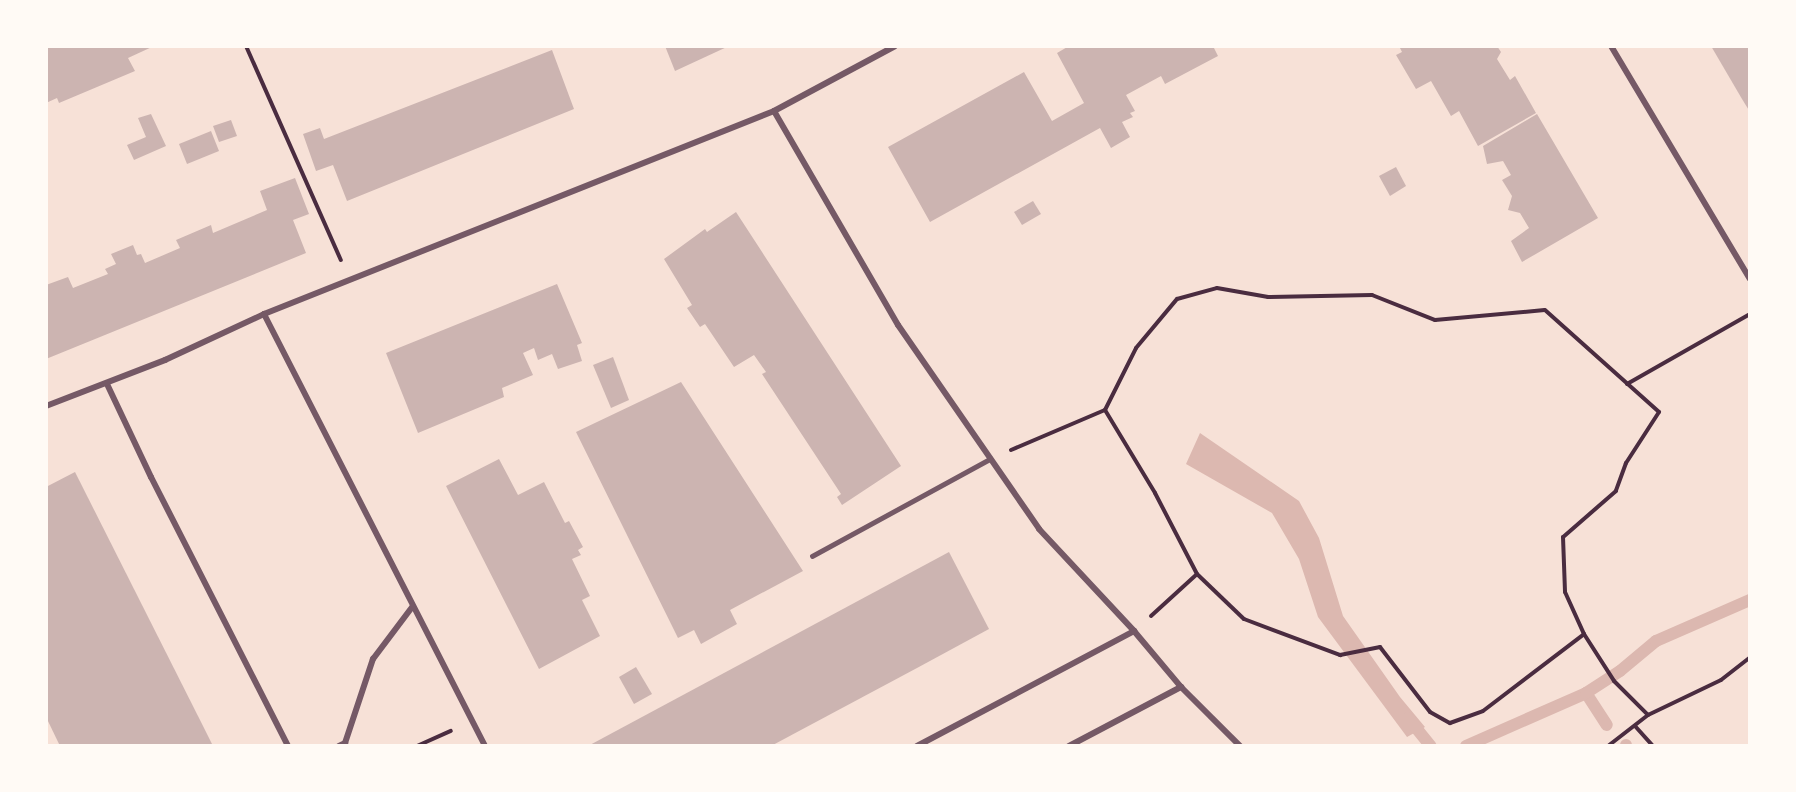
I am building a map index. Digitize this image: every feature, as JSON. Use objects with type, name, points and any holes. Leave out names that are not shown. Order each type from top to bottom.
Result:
[{"type":"street","points":[[46,406],[107,384],[264,314],[774,111],[895,46]]},
{"type":"street","points":[[1611,46],[1749,279]]},
{"type":"street","points":[[774,111],[898,326],[1039,529],[1134,631],[1181,687],[1240,746]]},
{"type":"street","points":[[264,314],[485,746]]},
{"type":"street","points":[[107,384],[151,477],[288,746]]},
{"type":"street","points":[[339,746],[345,743],[373,659],[412,606]]},
{"type":"street","points":[[917,746],[1134,631]]},
{"type":"street","points":[[1069,746],[1181,687]]},
{"type":"lane","points":[[812,556],[990,459]]},
{"type":"path","points":[[246,46],[350,280]]},
{"type":"path","points":[[990,459],[1105,411],[1136,348],[1177,299],[1217,288],[1268,297],[1372,295],[1435,320],[1545,310],[1659,412],[1626,463],[1616,490],[1563,537],[1565,592],[1584,634],[1614,681],[1648,715]]},
{"type":"path","points":[[1627,384],[1749,314]]},
{"type":"path","points":[[1105,411],[1155,493],[1197,574],[1244,619],[1340,655],[1380,647],[1430,712],[1450,723],[1483,711],[1584,634]]},
{"type":"path","points":[[1134,631],[1197,574]]},
{"type":"path","points":[[1608,746],[1648,715],[1721,680],[1749,657]]},
{"type":"path","points":[[417,746],[473,721]]},
{"type":"path","points":[[1635,726],[1653,746]]},
{"type":"shaded area","points":[[1200,433],[1299,501],[1319,538],[1343,616],[1400,697],[1425,727],[1407,737],[1318,617],[1299,559],[1272,513],[1186,464]]},
{"type":"building","points":[[46,46],[154,46],[128,58],[135,71],[59,103],[57,98],[46,103]]},
{"type":"building","points":[[665,46],[729,46],[675,71]]},
{"type":"building","points":[[1069,46],[1213,46],[1218,56],[1165,84],[1161,76],[1126,95],[1135,111],[1130,113],[1133,117],[1122,122],[1130,137],[1111,148],[1100,128],[930,222],[888,147],[1024,72],[1052,121],[1084,103],[1057,53]]},
{"type":"building","points":[[1399,46],[1497,46],[1501,52],[1497,59],[1510,80],[1515,76],[1536,113],[1478,146],[1459,111],[1451,116],[1431,81],[1416,89],[1396,55],[1402,52]]},
{"type":"building","points":[[1711,46],[1750,46],[1750,112],[1742,99]]},
{"type":"building","points":[[552,50],[574,109],[347,201],[333,165],[316,171],[303,134],[320,128],[324,139]]},
{"type":"building","points":[[151,114],[166,146],[134,160],[127,145],[146,137],[138,118]]},
{"type":"building","points":[[1537,114],[1598,218],[1522,262],[1511,241],[1529,228],[1520,213],[1508,210],[1512,196],[1502,180],[1511,175],[1503,161],[1487,164],[1483,146]]},
{"type":"building","points":[[231,120],[237,136],[219,142],[213,126]]},
{"type":"building","points":[[211,131],[219,151],[187,164],[179,144]]},
{"type":"building","points":[[1396,167],[1406,186],[1390,196],[1379,176]]},
{"type":"building","points":[[295,178],[309,214],[293,220],[306,253],[46,359],[46,285],[68,277],[73,288],[108,274],[105,269],[116,264],[111,254],[133,245],[137,255],[141,254],[145,263],[180,248],[176,240],[211,225],[213,233],[267,210],[260,191]]},
{"type":"building","points":[[1033,201],[1041,214],[1022,225],[1014,212]]},
{"type":"building","points":[[736,212],[901,466],[842,505],[837,497],[841,494],[762,374],[766,372],[754,355],[734,367],[705,324],[700,327],[687,308],[692,305],[664,259],[705,229],[707,232]]},
{"type":"building","points":[[557,284],[582,343],[577,345],[582,361],[558,369],[552,354],[538,360],[534,348],[523,353],[533,375],[502,388],[504,397],[418,433],[386,353]]},
{"type":"building","points":[[613,357],[629,400],[611,408],[593,365]]},
{"type":"building","points":[[681,382],[803,571],[730,610],[737,624],[701,644],[694,630],[678,638],[576,432]]},
{"type":"building","points":[[499,459],[518,495],[544,482],[565,523],[569,521],[583,547],[578,550],[581,555],[572,559],[590,596],[582,600],[600,636],[539,669],[446,486]]},
{"type":"building","points":[[75,472],[213,746],[60,746],[46,717],[46,487]]},
{"type":"building","points":[[949,552],[989,629],[917,668],[771,746],[588,746]]},
{"type":"building","points":[[636,667],[652,694],[634,704],[619,677]]},
{"type":"waterway","points":[[1466,746],[1586,693],[1620,671],[1656,641],[1750,600]]},
{"type":"waterway","points":[[1586,693],[1607,725]]},
{"type":"waterway","points":[[1408,718],[1431,746]]}]
